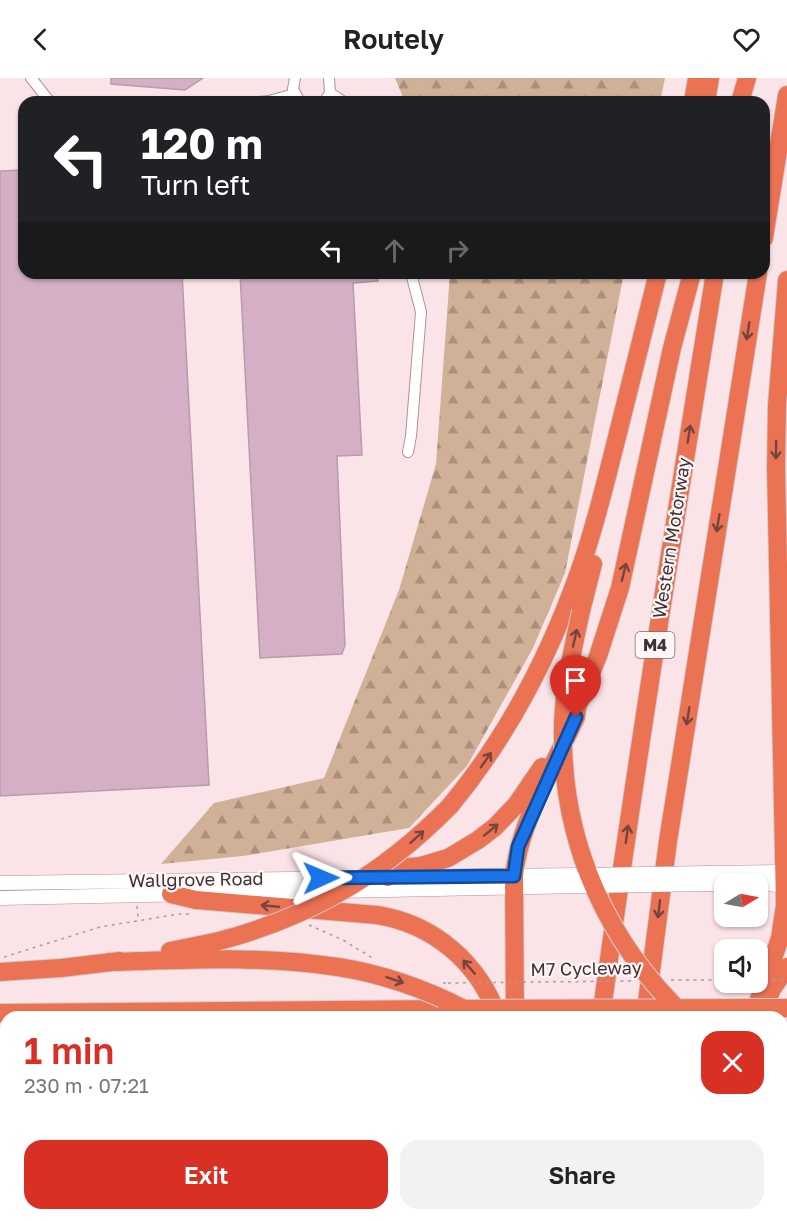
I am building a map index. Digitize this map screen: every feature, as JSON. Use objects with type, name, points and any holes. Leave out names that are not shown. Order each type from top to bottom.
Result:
[{"type":"highway","points":[[694,96],[697,78]]},
{"type":"highway","points":[[707,96],[711,78]]},
{"type":"highway","points":[[743,96],[747,78]]},
{"type":"highway","points":[[770,201],[787,95]]},
{"type":"highway","points":[[109,962],[219,941],[293,917],[362,880],[409,845],[450,806],[475,776],[521,703],[569,600],[598,511],[656,279]]},
{"type":"highway","points":[[666,279],[581,611],[568,672],[562,736],[565,777],[576,836],[594,889],[615,930],[643,971],[680,1011]]},
{"type":"highway","points":[[515,1011],[514,882],[518,847],[576,717],[577,707],[598,656],[620,588],[672,348],[690,279]]},
{"type":"highway","name":"Western Motorway","points":[[603,1011],[658,627],[715,279]]},
{"type":"highway","name":"M4","points":[[646,1011],[668,841],[757,279]]},
{"type":"highway","points":[[755,1011],[782,929],[786,878],[776,468],[777,405],[787,280]]},
{"type":"highway","points":[[388,877],[400,868],[421,866],[448,858],[495,827],[529,789],[571,712],[577,707]]},
{"type":"highway","points":[[171,894],[196,900],[377,915],[406,922],[430,933],[459,955],[482,983],[495,1011]]},
{"type":"highway","points":[[0,972],[109,962],[247,958],[301,962],[386,976],[416,986],[465,1011]]},
{"type":"highway","points":[[762,1011],[772,989],[787,967]]},
{"type":"highway","points":[[224,1011],[787,1008]]},
{"type":"main road","name":"Wallgrove Road","points":[[0,883],[388,877],[514,882]]},
{"type":"main road","name":"Wallgrove Road","points":[[710,878],[714,880]]},
{"type":"main road","name":"Wallgrove Road","points":[[0,898],[584,880],[786,878]]},
{"type":"main road","points":[[768,882],[786,878]]},
{"type":"street","points":[[31,78],[45,96]]},
{"type":"street","points":[[295,78],[293,83],[296,96]]},
{"type":"street","points":[[327,96],[329,78]]},
{"type":"street","points":[[408,452],[421,312],[413,279]]},
{"type":"path","points":[[768,980],[787,979]]},
{"type":"path","name":"M7 Cycleway","points":[[667,981],[714,980]]},
{"type":"path","name":"M7 Cycleway","points":[[448,983],[644,981]]},
{"type":"green space","points":[[395,78],[665,78],[661,96],[402,96]]},
{"type":"green space","points":[[450,279],[623,279],[565,573],[533,648],[467,766],[409,828],[243,856],[161,864],[214,803],[324,778],[399,590],[436,464]]},
{"type":"building","points":[[111,78],[203,78],[185,90],[111,84]]},
{"type":"building","points":[[18,170],[18,279],[182,279],[209,785],[0,796],[0,171]]},
{"type":"building","points":[[240,279],[378,279],[378,281],[353,283],[362,455],[337,456],[345,645],[342,654],[260,658]]},
{"type":"route","points":[[321,878],[514,876],[518,847],[576,717]]}]
